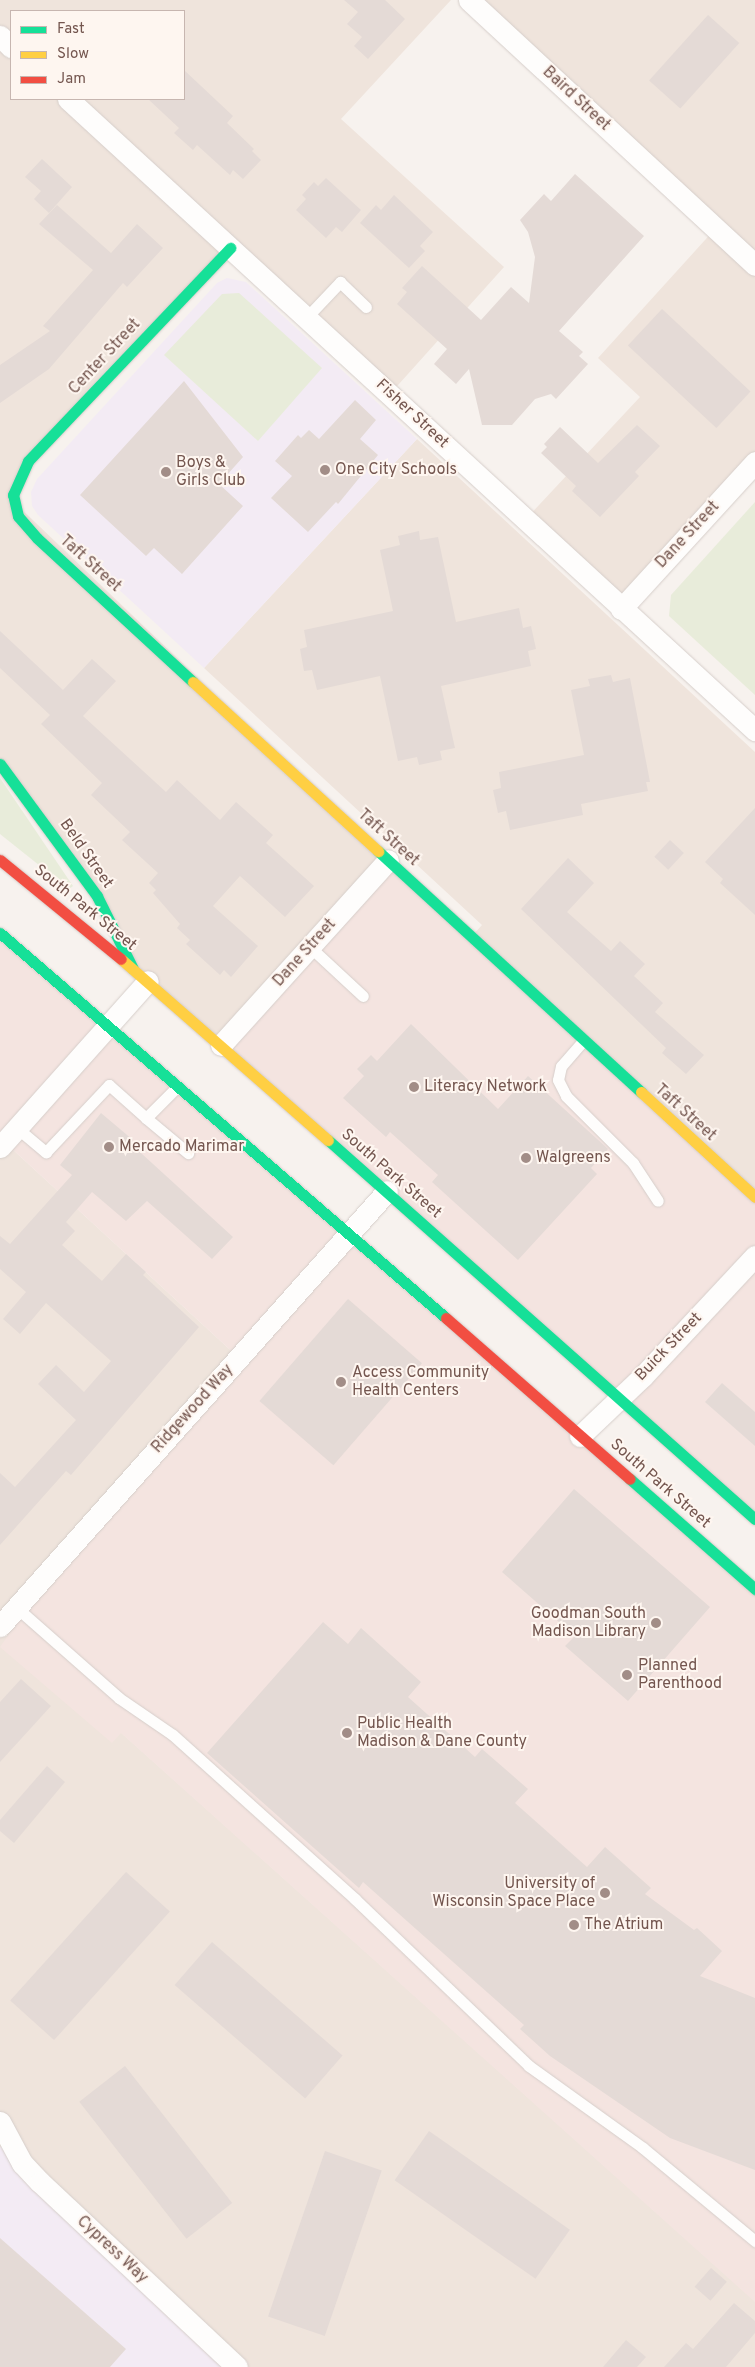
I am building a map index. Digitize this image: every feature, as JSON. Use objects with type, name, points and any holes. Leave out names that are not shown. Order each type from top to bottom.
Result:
[{"type":"main road","name":"Center Street","points":[[13,494],[28,461],[230,248]]},
{"type":"main road","name":"Taft Street","points":[[13,494],[18,516],[37,538],[755,1197]]},
{"type":"main road","name":"Beld Street","points":[[0,764],[88,882],[141,975]]},
{"type":"main road","name":"South Park Street","points":[[0,860],[141,975],[755,1519]]},
{"type":"main road","name":"South Park Street","points":[[0,933],[179,1084],[755,1589]]},
{"type":"street","name":"Baird Street","points":[[469,0],[755,265]]},
{"type":"street","points":[[0,36],[10,45]]},
{"type":"street","name":"Fisher Street","points":[[69,100],[755,730]]},
{"type":"street","name":"Dane Street","points":[[621,608],[755,462]]},
{"type":"street","name":"Dane Street","points":[[221,1045],[388,860]]},
{"type":"street","points":[[0,1147],[110,1025],[141,975]]},
{"type":"street","name":"Ridgewood Way","points":[[0,1626],[387,1191]]},
{"type":"street","name":"Buick Street","points":[[580,1436],[618,1397],[643,1376],[755,1256]]},
{"type":"street","name":"Cypress Way","points":[[3,2137],[22,2163],[62,2204],[237,2367]]},
{"type":"lane","points":[[306,318],[340,282],[366,307]]},
{"type":"lane","points":[[310,947],[363,996]]},
{"type":"lane","points":[[583,1041],[560,1066],[558,1080],[566,1096],[633,1163],[658,1201]]},
{"type":"lane","points":[[146,1118],[179,1084]]},
{"type":"lane","points":[[17,1128],[46,1152],[109,1085],[188,1154]]},
{"type":"lane","points":[[17,1608],[119,1698],[172,1735],[355,1899],[528,2066],[643,2148],[755,2241]]},
{"type":"shaded area","points":[[0,0],[451,0],[341,119],[504,267],[390,394],[230,248],[28,461],[13,501],[388,860],[221,1045],[148,981],[0,764]]},
{"type":"shaded area","points":[[469,0],[755,0],[755,462],[621,609],[525,520],[640,397],[598,358],[715,229]]},
{"type":"shaded area","points":[[227,278],[246,282],[417,439],[204,668],[38,515],[32,506],[31,492],[37,479],[217,283]]},
{"type":"shaded area","points":[[417,439],[755,752],[755,1197],[471,937],[482,925],[204,668]]},
{"type":"shaded area","points":[[388,860],[755,1197],[755,1519],[221,1045]]},
{"type":"shaded area","points":[[0,933],[755,1589],[755,2302],[121,1733],[112,1743],[0,1647],[10,1633],[1,1625],[239,1358],[10,1147],[0,1150]]},
{"type":"shaded area","points":[[10,1147],[239,1358],[1,1625],[755,2301],[755,2367],[0,2367],[0,1150]]},
{"type":"shaded area","points":[[9,2141],[237,2367],[0,2367],[0,2147]]},
{"type":"green space","points":[[239,293],[322,368],[258,441],[164,355],[222,294]]},
{"type":"green space","points":[[755,502],[755,695],[669,616],[671,595]]},
{"type":"green space","points":[[0,778],[73,886],[69,889],[0,834]]},
{"type":"building","points":[[344,0],[385,0],[405,19],[368,59],[354,46],[362,37],[347,24],[358,12]]},
{"type":"building","points":[[708,15],[739,43],[680,109],[649,80]]},
{"type":"building","points":[[185,71],[233,116],[227,123],[254,149],[252,151],[261,160],[243,179],[233,170],[230,175],[197,145],[193,150],[174,133],[179,128],[149,100],[185,100]]},
{"type":"building","points":[[42,159],[72,187],[49,213],[34,199],[41,191],[25,177]]},
{"type":"building","points":[[575,174],[644,236],[559,331],[583,352],[579,356],[588,364],[556,399],[551,394],[535,399],[512,425],[482,425],[469,369],[456,384],[434,364],[447,349],[397,304],[407,292],[402,288],[422,266],[481,320],[511,287],[529,303],[535,257],[528,232],[520,220],[544,194],[551,201]]},
{"type":"building","points":[[326,178],[361,210],[342,232],[336,227],[326,238],[296,210],[306,199],[302,195],[314,182],[318,186]]},
{"type":"building","points":[[394,195],[433,232],[420,246],[425,251],[409,268],[360,223],[376,205],[381,210]]},
{"type":"building","points":[[57,205],[111,253],[137,224],[163,248],[127,287],[123,283],[49,369],[0,403],[0,365],[50,331],[43,326],[93,270],[39,224]]},
{"type":"building","points":[[662,309],[750,392],[716,428],[628,346]]},
{"type":"building","name":"Boys & Girls Club","points":[[184,381],[243,457],[219,484],[243,506],[182,574],[154,548],[146,556],[80,495]]},
{"type":"building","name":"One City Schools","points":[[355,400],[376,420],[360,439],[378,455],[338,504],[336,502],[308,532],[271,498],[292,476],[275,461],[298,435],[301,438],[309,430],[319,439]]},
{"type":"building","points":[[637,425],[660,446],[635,472],[639,476],[600,517],[572,491],[576,486],[541,453],[547,447],[544,444],[560,427],[598,463]]},
{"type":"building","points":[[419,531],[420,540],[438,537],[456,622],[519,608],[523,628],[531,626],[536,649],[528,651],[531,666],[441,686],[455,748],[440,751],[442,760],[419,765],[417,757],[398,761],[380,676],[317,690],[312,670],[304,671],[300,649],[307,647],[304,630],[393,611],[380,550],[400,545],[398,536]]},
{"type":"building","points":[[0,631],[63,690],[92,659],[116,681],[83,716],[166,792],[177,780],[220,820],[236,802],[273,835],[266,843],[314,886],[285,917],[240,876],[213,906],[258,946],[231,977],[224,970],[220,975],[186,944],[190,940],[177,928],[180,924],[153,893],[156,890],[149,883],[158,873],[122,840],[130,832],[91,795],[102,783],[41,724],[50,715],[0,668]]},
{"type":"building","points":[[611,675],[613,682],[630,678],[650,782],[646,782],[648,791],[581,804],[583,815],[510,830],[506,811],[498,813],[493,790],[501,788],[499,772],[584,755],[571,690],[590,686],[588,679]]},
{"type":"building","points":[[755,808],[755,915],[720,883],[723,879],[705,862]]},
{"type":"building","points":[[670,840],[684,853],[668,870],[654,857]]},
{"type":"building","points":[[568,858],[594,883],[567,912],[611,951],[620,941],[645,964],[634,976],[663,1003],[655,1012],[704,1055],[686,1074],[662,1053],[666,1048],[521,909]]},
{"type":"building","points":[[411,1024],[498,1109],[528,1076],[608,1149],[591,1168],[597,1174],[518,1260],[432,1182],[438,1175],[390,1132],[386,1137],[343,1098],[364,1076],[357,1069],[371,1055],[377,1061]]},
{"type":"building","points":[[101,1113],[133,1140],[130,1143],[233,1237],[212,1259],[147,1201],[126,1221],[92,1192],[66,1222],[75,1231],[62,1245],[102,1281],[126,1254],[146,1272],[143,1275],[199,1327],[71,1475],[66,1471],[0,1545],[0,1473],[15,1487],[76,1420],[38,1384],[56,1365],[84,1392],[111,1361],[46,1303],[20,1334],[3,1319],[26,1292],[0,1269],[0,1236],[10,1244],[72,1175],[60,1165]]},
{"type":"building","name":"Access Community Health Centers","points":[[348,1299],[422,1363],[333,1465],[259,1401]]},
{"type":"building","points":[[722,1383],[755,1412],[755,1446],[705,1402]]},
{"type":"building","points":[[574,1489],[710,1607],[628,1701],[565,1646],[575,1636],[502,1572]]},
{"type":"building","points":[[323,1622],[348,1644],[361,1628],[421,1682],[408,1697],[475,1757],[482,1749],[528,1789],[515,1803],[587,1867],[605,1847],[651,1888],[645,1894],[694,1930],[697,1928],[722,1951],[700,1976],[755,1998],[755,2170],[670,2138],[550,2056],[520,2029],[524,2025],[363,1882],[359,1888],[207,1753]]},
{"type":"building","points":[[21,1679],[51,1706],[0,1762],[0,1702]]},
{"type":"building","points":[[47,1766],[65,1782],[14,1843],[0,1831],[0,1820]]},
{"type":"building","points":[[126,1872],[170,1911],[54,2040],[10,2001]]},
{"type":"building","points":[[212,1942],[343,2055],[305,2099],[175,1985]]},
{"type":"building","points":[[125,2066],[232,2203],[186,2239],[79,2102]]},
{"type":"building","points":[[429,2131],[570,2230],[535,2279],[395,2180]]},
{"type":"building","points":[[325,2151],[382,2171],[325,2336],[268,2316]]},
{"type":"building","points":[[0,2238],[126,2349],[110,2367],[0,2367]]},
{"type":"building","points":[[711,2268],[727,2282],[710,2301],[695,2287]]},
{"type":"building","points":[[734,2303],[755,2321],[755,2333],[726,2367],[664,2367],[686,2343],[693,2349]]},
{"type":"building","points":[[626,2340],[646,2357],[637,2367],[603,2367]]},
{"type":"traffic: fast","points":[[193,682],[37,538],[18,516],[13,495],[28,461],[230,248]]},
{"type":"traffic: fast","points":[[0,764],[97,896],[133,969]]},
{"type":"traffic: fast","points":[[378,851],[641,1092]]},
{"type":"traffic: fast","points":[[0,933],[446,1318]]},
{"type":"traffic: fast","points":[[328,1140],[755,1519]]},
{"type":"traffic: fast","points":[[630,1479],[755,1589]]},
{"type":"traffic: slow","points":[[193,682],[378,851]]},
{"type":"traffic: slow","points":[[121,959],[328,1140]]},
{"type":"traffic: slow","points":[[641,1092],[755,1197]]},
{"type":"traffic: jam","points":[[0,860],[121,959]]},
{"type":"traffic: jam","points":[[446,1318],[630,1479]]},
{"type":"place","name":"One City Schools","points":[[325,470]]},
{"type":"place","name":"Boys & Girls Club","points":[[166,472]]},
{"type":"place","name":"Literacy Network","points":[[414,1087]]},
{"type":"place","name":"Mercado Marimar","points":[[109,1147]]},
{"type":"place","name":"Walgreens","points":[[526,1158]]},
{"type":"place","name":"Access Community Health Centers","points":[[341,1382]]},
{"type":"place","name":"Goodman South Madison Library","points":[[656,1623]]},
{"type":"place","name":"Planned Parenthood","points":[[627,1675]]},
{"type":"place","name":"Public Health Madison & Dane County","points":[[347,1733]]},
{"type":"place","name":"University of Wisconsin Space Place","points":[[605,1893]]},
{"type":"place","name":"The Atrium","points":[[574,1925]]}]
